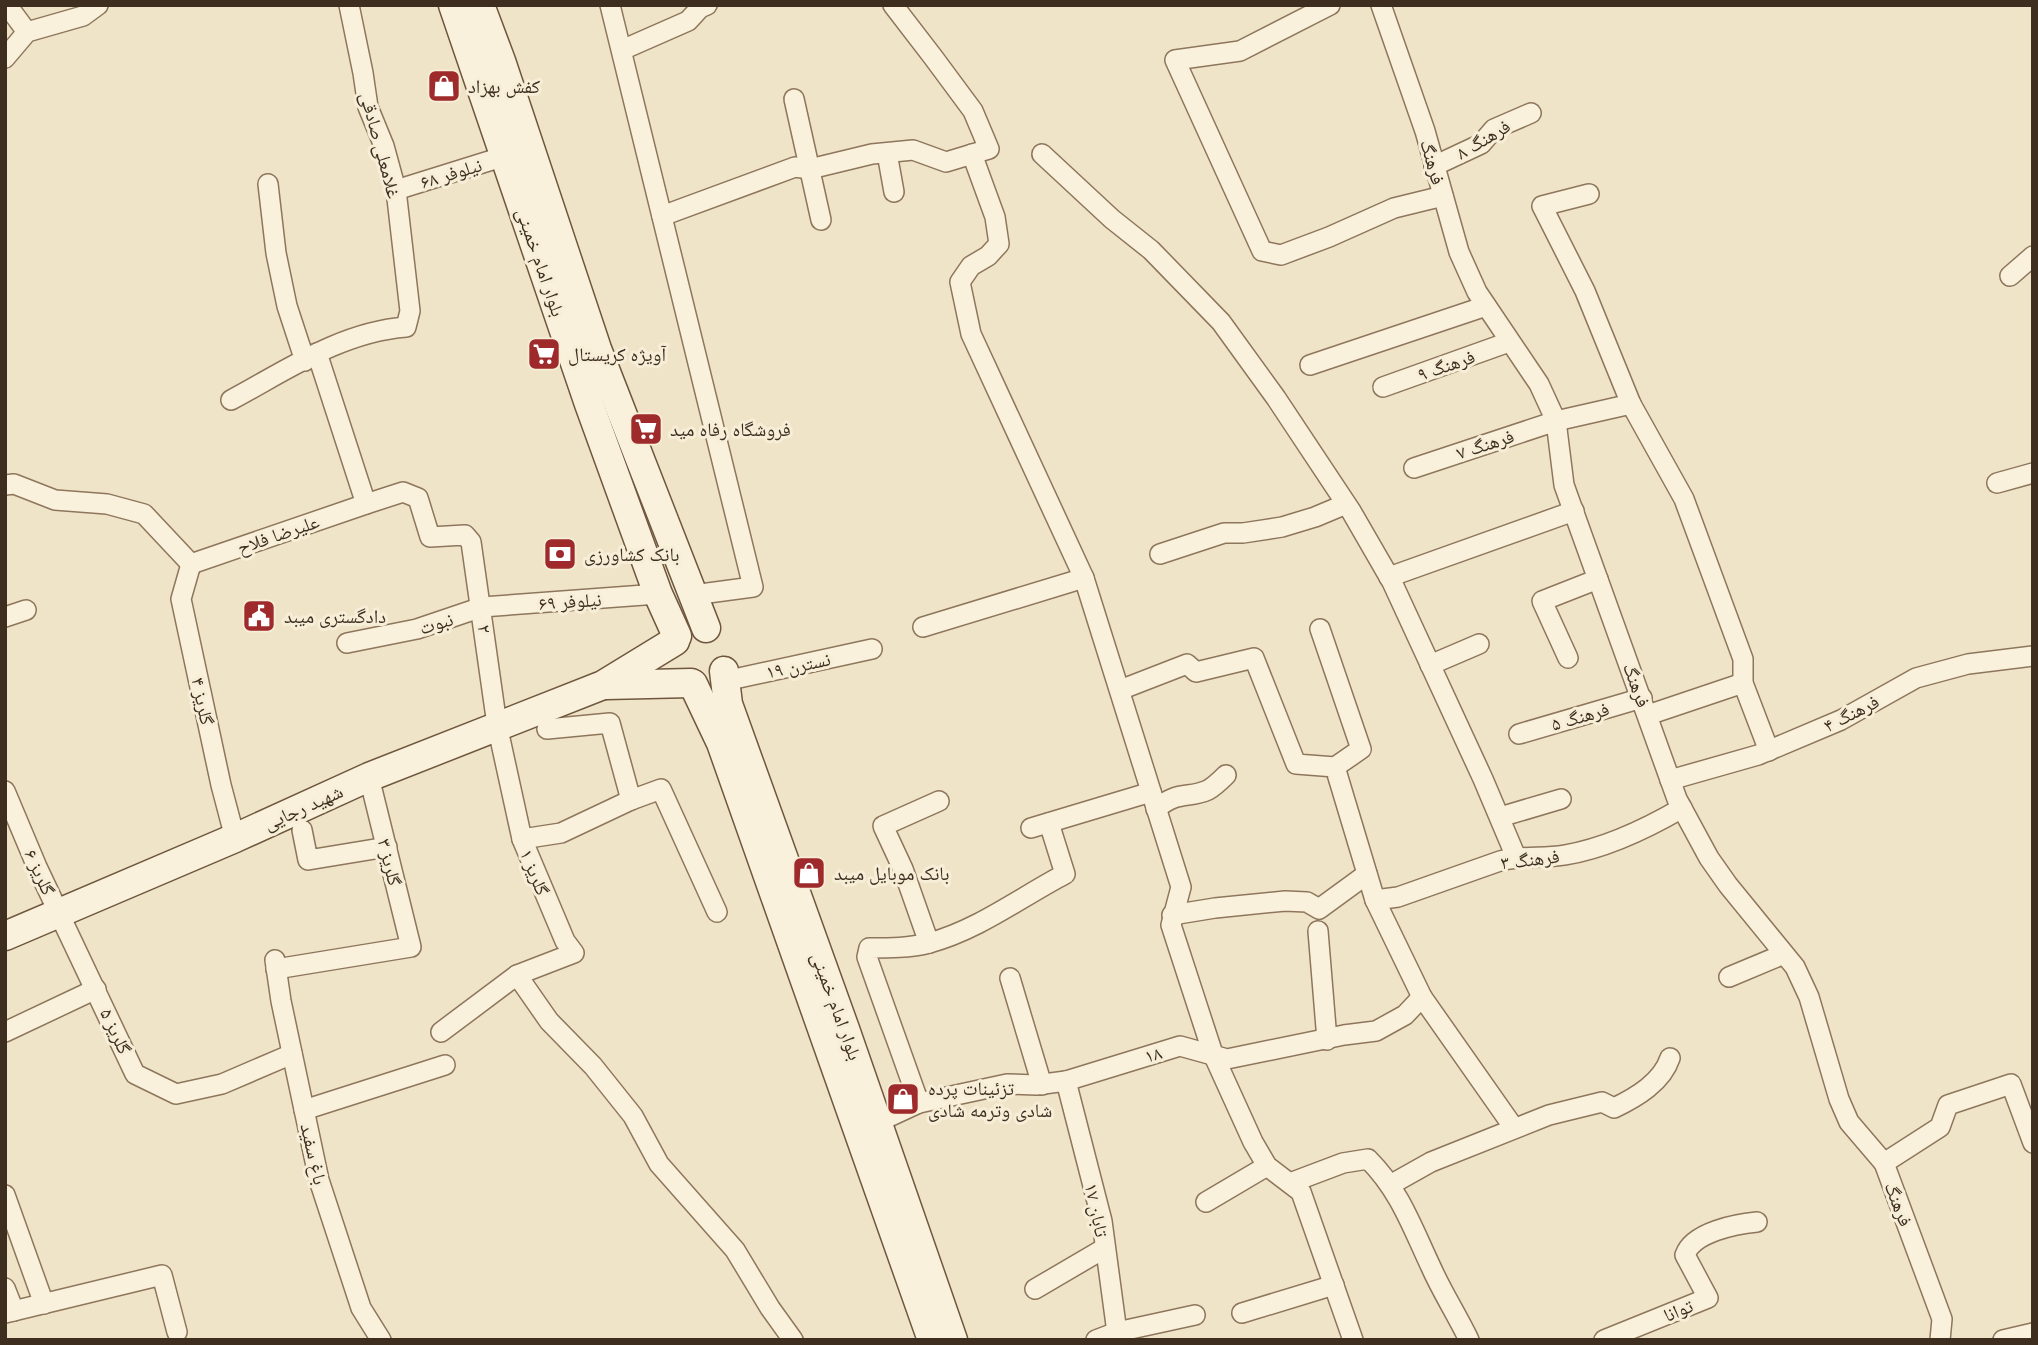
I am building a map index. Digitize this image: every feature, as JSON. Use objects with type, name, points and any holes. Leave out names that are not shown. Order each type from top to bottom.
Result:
[{"type":"main road","name":"بلوار امام خمینی","points":[[453,5],[589,404],[676,639]]},
{"type":"main road","name":"بلوار امام خمینی","points":[[480,5],[597,349],[706,628]]},
{"type":"main road","points":[[693,624],[706,628],[717,639],[724,655],[724,676],[718,684],[706,689],[692,683],[681,673],[674,657],[676,639],[681,629],[693,624]]},
{"type":"main road","points":[[603,685],[676,639]]},
{"type":"main road","name":"بلوار امام خمینی","points":[[724,676],[728,704],[953,1340]]},
{"type":"main road","name":"بلوار امام خمینی","points":[[692,683],[722,743],[932,1340]]},
{"type":"main road","points":[[603,685],[692,683]]},
{"type":"main road","name":"شهید رجایی","points":[[5,936],[235,838],[369,777],[603,685]]},
{"type":"street","points":[[7,5],[27,32]]},
{"type":"street","points":[[5,58],[27,32],[83,16],[98,5]]},
{"type":"street","name":"غلامعلی صادقی","points":[[311,357],[327,347],[379,329],[406,327],[410,311],[396,190],[384,146],[368,107],[349,5]]},
{"type":"street","points":[[610,5],[753,587],[693,595]]},
{"type":"street","points":[[622,50],[688,21],[700,8],[707,5]]},
{"type":"street","points":[[662,216],[795,167],[810,169],[913,150],[946,162],[989,149],[973,111],[892,5]]},
{"type":"street","points":[[1329,5],[1240,51],[1175,60],[1262,251],[1281,255],[1394,208],[1443,196]]},
{"type":"street","name":"فرهنگ","points":[[1381,5],[1407,75],[1459,252],[1486,306],[1539,384],[1556,421],[1564,485],[1670,780],[1709,858],[1728,886],[1795,967],[1809,997],[1832,1077],[1849,1122],[1884,1163],[1942,1319],[1940,1340]]},
{"type":"street","points":[[794,99],[821,220]]},
{"type":"street","name":"فرهنگ ۸","points":[[1434,166],[1481,144],[1494,129],[1531,113]]},
{"type":"street","points":[[887,153],[894,192]]},
{"type":"street","points":[[972,154],[995,217],[999,244],[988,256],[971,266],[960,282],[971,334],[1083,578],[1181,887],[1171,925],[1213,1054],[1252,1142],[1267,1166],[1301,1192],[1353,1340]]},
{"type":"street","points":[[1042,154],[1112,219],[1151,250],[1221,322],[1346,504],[1389,577],[1516,857]]},
{"type":"street","name":"نیلوفر ۶۸","points":[[396,190],[505,156]]},
{"type":"street","points":[[268,184],[276,253],[287,306],[311,357],[366,504]]},
{"type":"street","points":[[1589,194],[1542,206],[1585,291],[1631,404],[1684,499],[1743,659],[1743,683],[1769,751]]},
{"type":"street","points":[[2010,276],[2033,256]]},
{"type":"street","points":[[1310,365],[1486,306]]},
{"type":"street","name":"فرهنگ ۹","points":[[1383,387],[1509,342]]},
{"type":"street","points":[[231,400],[311,357]]},
{"type":"street","name":"فرهنگ ۷","points":[[1413,468],[1556,421],[1631,404]]},
{"type":"street","points":[[1997,483],[2033,473]]},
{"type":"street","points":[[5,485],[14,484],[55,500],[107,504],[144,514],[191,564]]},
{"type":"street","name":"علیرضا فلاح","points":[[191,564],[403,492],[418,499],[430,537],[465,535]]},
{"type":"street","points":[[1160,554],[1224,533],[1282,527],[1346,504]]},
{"type":"street","points":[[1389,577],[1574,512]]},
{"type":"street","name":"۲","points":[[465,535],[471,542],[482,607],[497,725]]},
{"type":"street","name":"گلریز ۴","points":[[191,564],[181,599],[235,838]]},
{"type":"street","points":[[923,628],[1083,578]]},
{"type":"street","points":[[1568,658],[1542,601],[1598,579]]},
{"type":"street","name":"نیلوفر ۶۹","points":[[482,607],[658,594]]},
{"type":"street","name":"نبوت","points":[[347,643],[417,629],[482,607]]},
{"type":"street","points":[[5,617],[26,610]]},
{"type":"street","points":[[1120,690],[1186,664],[1196,672],[1254,658],[1296,764],[1335,767],[1361,749],[1320,629]]},
{"type":"street","points":[[1430,665],[1479,644]]},
{"type":"street","name":"نسترن ۱۹","points":[[724,676],[872,649]]},
{"type":"street","name":"فرهنگ ۴","points":[[1670,780],[1769,751],[1841,720],[1916,678],[1968,664],[2033,656]]},
{"type":"street","name":"فرهنگ ۵","points":[[1519,734],[1743,683]]},
{"type":"street","points":[[547,729],[610,723],[631,800]]},
{"type":"street","name":"گلریز ۱","points":[[497,725],[522,839],[565,942],[575,953],[517,975]]},
{"type":"street","points":[[1335,767],[1375,900],[1422,997],[1514,1128]]},
{"type":"street","points":[[919,1103],[867,957],[869,948],[900,948],[929,943],[985,919],[1065,874],[1040,826],[1153,800],[1165,801],[1181,794],[1210,789],[1226,775]]},
{"type":"street","name":"گلریز ۳","points":[[276,964],[411,947],[369,777]]},
{"type":"street","points":[[522,839],[561,833],[661,789],[716,912]]},
{"type":"street","name":"گلریز ۶","points":[[5,791],[59,913]]},
{"type":"street","points":[[1500,817],[1561,799]]},
{"type":"street","points":[[929,943],[903,869],[883,826],[939,801]]},
{"type":"street","name":"فرهنگ ۳","points":[[1375,900],[1398,897],[1516,857],[1542,858],[1583,851],[1647,828],[1682,808]]},
{"type":"street","points":[[302,830],[308,860],[387,846]]},
{"type":"street","points":[[1172,915],[1285,901],[1307,902],[1319,909],[1367,874]]},
{"type":"street","name":"گلریز ۵","points":[[59,913],[135,1074],[176,1094],[222,1084],[292,1054]]},
{"type":"street","points":[[1318,931],[1327,1040]]},
{"type":"street","points":[[1729,977],[1784,954]]},
{"type":"street","name":"باغ سفید","points":[[276,964],[319,1180],[361,1308],[381,1340]]},
{"type":"street","points":[[441,1032],[517,975],[549,1021],[593,1066],[633,1116],[659,1164],[735,1250],[793,1340]]},
{"type":"street","points":[[1010,978],[1042,1085]]},
{"type":"street","points":[[5,1032],[96,989]]},
{"type":"street","name":"۱۸","points":[[878,1122],[919,1103],[1007,1084],[1042,1085],[1066,1081],[1180,1046],[1227,1059],[1376,1031],[1405,1015],[1422,997]]},
{"type":"street","points":[[1390,1185],[1431,1162],[1549,1115],[1602,1102],[1614,1108],[1646,1089],[1666,1071],[1670,1058]]},
{"type":"street","points":[[304,1110],[445,1065]]},
{"type":"street","name":"تابان ۱۷","points":[[1066,1081],[1101,1221],[1117,1336]]},
{"type":"street","points":[[1884,1163],[1940,1126],[1948,1105],[2011,1084],[2027,1146]]},
{"type":"street","points":[[1290,1183],[1343,1163],[1368,1159],[1405,1207],[1432,1270],[1469,1340]]},
{"type":"street","points":[[1206,1202],[1267,1166]]},
{"type":"street","points":[[5,1195],[44,1304]]},
{"type":"street","name":"توانا","points":[[1604,1340],[1708,1298],[1685,1255],[1688,1246],[1700,1237],[1722,1229],[1758,1222]]},
{"type":"street","points":[[1035,1289],[1105,1248]]},
{"type":"street","points":[[5,1288],[10,1312],[162,1275],[177,1332]]},
{"type":"street","points":[[1242,1313],[1334,1285]]},
{"type":"street","points":[[1096,1340],[1195,1315]]},
{"type":"street","points":[[2003,1340],[2033,1333]]},
{"type":"place","name":"کفش بهزاد","points":[[444,86]]},
{"type":"place","name":"آویژه کریستال","points":[[544,354]]},
{"type":"place","name":"فروشگاه رفاه مید","points":[[646,429]]},
{"type":"place","name":"بانک کشاورزی","points":[[560,554]]},
{"type":"place","name":"دادگستری میبد","points":[[259,616]]},
{"type":"place","name":"بانک موبایل میبد","points":[[809,873]]},
{"type":"place","name":"تزئینات پرده شادی وترمه شادی","points":[[903,1099]]}]
